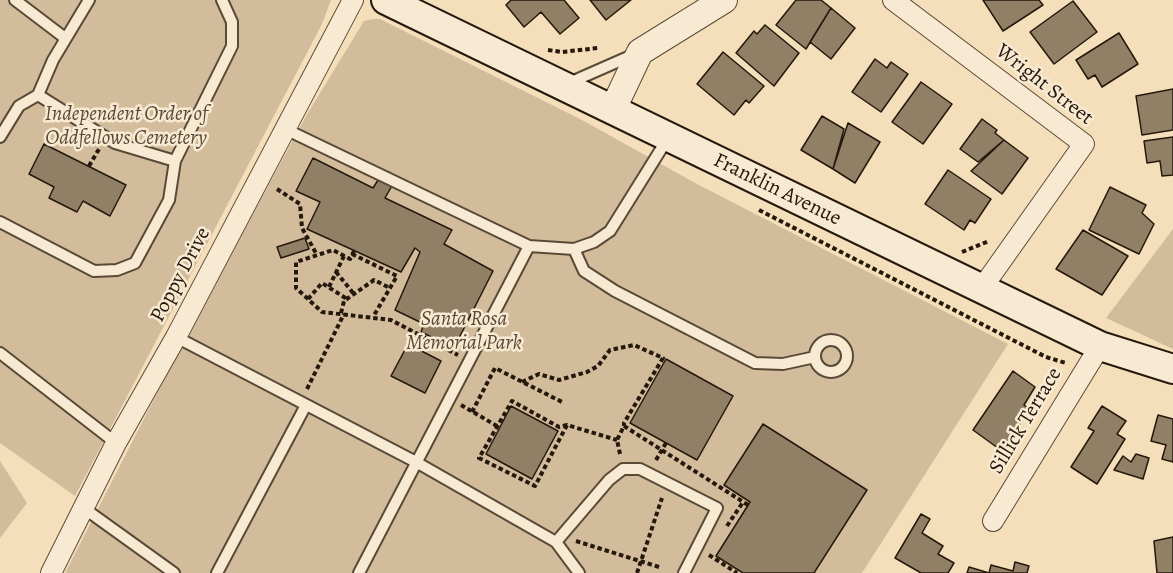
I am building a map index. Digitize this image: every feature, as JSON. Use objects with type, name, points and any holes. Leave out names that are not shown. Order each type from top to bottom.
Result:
[{"type":"main road","name":"Franklin Avenue","points":[[386,0],[1100,346],[1173,369]]},
{"type":"street","name":"Poppy Drive","points":[[51,573],[116,443],[176,337],[353,0]]},
{"type":"street","points":[[613,109],[640,52],[723,0]]},
{"type":"street","name":"Wright Street","points":[[892,0],[1084,144],[982,288]]},
{"type":"street","name":"Sillick Terrace","points":[[993,521],[1100,346]]},
{"type":"lane","points":[[15,0],[65,38]]},
{"type":"lane","points":[[0,137],[19,106],[38,95],[65,38],[89,0]]},
{"type":"lane","points":[[0,222],[94,271],[126,268],[135,263],[169,200],[175,161],[232,46],[232,22],[222,0]]},
{"type":"lane","points":[[565,85],[640,52]]},
{"type":"lane","points":[[38,95],[115,143],[175,161]]},
{"type":"lane","points":[[285,129],[529,246],[574,249],[594,242],[610,231],[668,138]]},
{"type":"lane","points":[[359,573],[529,246]]},
{"type":"lane","points":[[574,249],[584,271],[615,291],[755,363],[783,364],[815,357]]},
{"type":"lane","points":[[176,337],[559,539],[579,573]]},
{"type":"lane","points":[[0,353],[116,443]]},
{"type":"lane","points":[[218,573],[306,405]]},
{"type":"lane","points":[[559,539],[609,480],[623,470],[640,469],[717,508],[684,573]]},
{"type":"lane","points":[[85,509],[174,573]]},
{"type":"path","points":[[539,48],[562,52],[598,48]]},
{"type":"path","points":[[259,178],[300,204],[302,228],[317,255]]},
{"type":"path","points":[[957,254],[990,241]]},
{"type":"path","points":[[373,317],[397,276],[353,252],[350,259],[333,250],[296,262],[296,288],[322,312],[392,320],[469,361]]},
{"type":"path","points":[[329,288],[344,256]]},
{"type":"path","points":[[336,272],[354,294]]},
{"type":"path","points":[[306,405],[307,390],[343,313],[347,299],[374,280],[390,288]]},
{"type":"path","points":[[308,299],[322,284],[347,299]]},
{"type":"path","points":[[522,382],[539,374],[559,380],[586,372],[598,366],[610,350],[634,345],[663,358],[624,423],[617,440],[623,470]]},
{"type":"path","points":[[472,412],[495,368],[562,402]]},
{"type":"path","points":[[450,398],[497,426]]},
{"type":"path","points":[[567,425],[535,486],[479,458],[512,401],[559,427],[567,425],[617,440]]},
{"type":"path","points":[[624,426],[748,505]]},
{"type":"path","points":[[637,573],[667,483]]},
{"type":"path","points":[[726,528],[743,502]]},
{"type":"path","points":[[559,539],[659,567]]},
{"type":"path","points":[[714,546],[709,555],[737,573]]},
{"type":"green space","name":"Independent Order of Oddfellows Cemetery","points":[[0,0],[331,0],[322,24],[75,496],[0,443]]},
{"type":"green space","name":"Santa Rosa Memorial Park","points":[[380,19],[582,120],[697,184],[1008,344],[862,573],[65,573],[191,327],[306,116],[364,21]]},
{"type":"green space","points":[[1173,229],[1173,349],[1106,318]]},
{"type":"green space","points":[[0,461],[27,503],[0,538]]},
{"type":"building","points":[[511,0],[564,0],[579,18],[560,34],[541,12],[524,27],[506,5]]},
{"type":"building","points":[[590,0],[631,0],[606,20]]},
{"type":"building","points":[[796,0],[821,0],[831,8],[806,49],[776,25]]},
{"type":"building","points":[[983,0],[1039,0],[1043,5],[1003,31]]},
{"type":"building","points":[[1073,1],[1097,32],[1054,64],[1030,32]]},
{"type":"building","points":[[831,8],[855,28],[831,59],[810,42]]},
{"type":"building","points":[[765,25],[799,53],[774,86],[736,53],[754,31],[757,34]]},
{"type":"building","points":[[1119,33],[1138,64],[1102,87],[1095,75],[1088,79],[1076,60]]},
{"type":"building","points":[[723,52],[764,86],[749,103],[746,100],[734,115],[697,84]]},
{"type":"building","points":[[875,59],[887,68],[891,62],[908,74],[881,112],[852,92]]},
{"type":"building","points":[[921,82],[952,104],[923,144],[892,122]]},
{"type":"building","points":[[1173,89],[1173,130],[1142,135],[1136,96]]},
{"type":"building","points":[[822,116],[844,129],[833,169],[801,150]]},
{"type":"building","points":[[982,119],[997,130],[995,133],[1004,140],[978,162],[960,149]]},
{"type":"building","points":[[848,123],[880,142],[855,183],[833,169]]},
{"type":"building","points":[[1173,137],[1173,175],[1162,176],[1160,161],[1147,163],[1144,141]]},
{"type":"building","points":[[1004,140],[1028,158],[1002,194],[971,171]]},
{"type":"building","points":[[44,144],[126,185],[110,216],[83,201],[77,212],[49,198],[54,187],[29,174]]},
{"type":"building","points":[[313,158],[373,188],[380,177],[393,184],[385,198],[452,230],[444,244],[493,271],[454,348],[421,332],[424,324],[395,310],[420,252],[415,248],[401,272],[307,229],[320,202],[296,191]]},
{"type":"building","points":[[948,170],[991,199],[975,223],[970,220],[964,230],[925,204]]},
{"type":"building","points":[[1110,187],[1146,205],[1142,213],[1154,224],[1139,254],[1089,230]]},
{"type":"building","points":[[1083,230],[1128,256],[1102,295],[1056,269]]},
{"type":"building","points":[[305,238],[309,249],[281,258],[277,247]]},
{"type":"building","points":[[408,344],[441,361],[425,393],[391,376]]},
{"type":"building","points":[[666,359],[733,396],[697,460],[630,423]]},
{"type":"building","points":[[1013,371],[1035,387],[1024,405],[1030,409],[1002,451],[973,430]]},
{"type":"building","points":[[511,406],[558,431],[532,479],[486,454]]},
{"type":"building","points":[[1102,406],[1126,421],[1117,434],[1125,439],[1097,484],[1071,467],[1094,431],[1088,428]]},
{"type":"building","points":[[1158,415],[1173,419],[1173,462],[1162,459],[1166,445],[1151,441]]},
{"type":"building","points":[[763,424],[867,490],[814,573],[743,573],[716,556],[750,502],[724,485]]},
{"type":"building","points":[[1136,454],[1149,458],[1143,479],[1114,470],[1123,456],[1131,462]]},
{"type":"building","points":[[921,514],[930,519],[922,533],[943,546],[938,554],[954,563],[948,573],[921,573],[895,558]]},
{"type":"building","points":[[1173,537],[1173,573],[1157,573],[1154,541]]},
{"type":"building","points":[[1015,562],[1029,566],[1027,573],[989,573],[991,565],[1013,571]]},
{"type":"building","points":[[969,567],[989,573],[967,573]]}]
